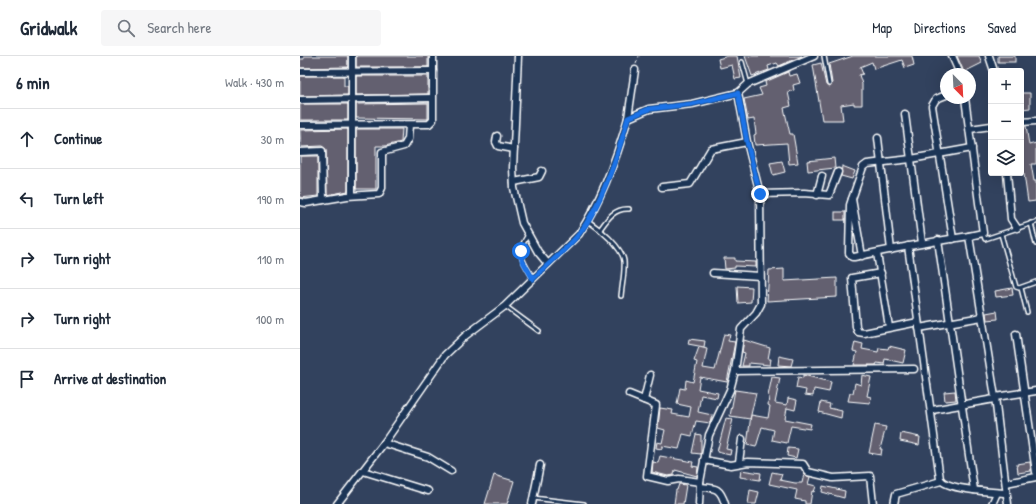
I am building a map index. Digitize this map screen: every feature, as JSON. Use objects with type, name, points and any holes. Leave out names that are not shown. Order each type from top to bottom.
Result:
[{"type":"street","points":[[352,56],[352,195]]},
{"type":"street","points":[[300,125],[426,125],[432,122],[433,56]]},
{"type":"street","points":[[518,56],[514,182],[520,218],[528,235],[548,264]]},
{"type":"street","points":[[628,118],[649,109],[692,104],[738,93],[748,84],[803,58],[814,56]]},
{"type":"street","points":[[952,56],[957,68]]},
{"type":"street","points":[[990,56],[993,68]]},
{"type":"street","points":[[337,504],[384,443],[445,355],[465,336],[505,306],[579,234],[588,221],[603,190],[628,118],[635,70]]},
{"type":"street","points":[[300,72],[432,71]]},
{"type":"street","points":[[699,504],[700,485],[710,435],[716,418],[728,395],[735,371],[741,329],[756,313],[761,304],[760,194],[747,142],[738,93]]},
{"type":"street","points":[[300,100],[352,98],[432,98]]},
{"type":"street","points":[[940,98],[934,100],[932,106],[953,239]]},
{"type":"street","points":[[966,104],[970,129],[983,233],[953,239],[938,240],[852,257],[849,253],[850,205],[863,166],[867,164],[911,159],[972,148]]},
{"type":"street","points":[[905,114],[922,243]]},
{"type":"street","points":[[1024,122],[1036,121]]},
{"type":"street","points":[[300,202],[306,203],[352,195],[376,196],[380,193],[382,152],[404,146],[408,139],[409,125]]},
{"type":"street","points":[[970,129],[988,126]]},
{"type":"street","points":[[497,136],[496,142],[499,147],[514,149]]},
{"type":"street","points":[[878,138],[892,250]]},
{"type":"street","points":[[662,187],[690,184],[711,149],[747,142]]},
{"type":"street","points":[[300,152],[322,152],[323,200]]},
{"type":"street","points":[[514,182],[539,177],[542,171]]},
{"type":"street","points":[[760,194],[829,194],[838,172]]},
{"type":"street","points":[[817,195],[822,176]]},
{"type":"street","points":[[1007,176],[1011,219],[1017,228]]},
{"type":"street","points":[[852,199],[862,256]]},
{"type":"street","points":[[969,236],[994,398],[1008,504]]},
{"type":"street","points":[[938,240],[974,490]]},
{"type":"street","points":[[908,246],[941,481]]},
{"type":"street","points":[[877,253],[889,328]]},
{"type":"street","points":[[713,273],[760,276]]},
{"type":"street","points":[[881,273],[852,278],[856,327],[858,332],[864,333],[889,328],[950,323],[982,317]]},
{"type":"street","points":[[1016,334],[1026,393],[1036,472]]},
{"type":"street","points":[[735,371],[914,369]]},
{"type":"street","points":[[644,400],[650,375]]},
{"type":"street","points":[[932,410],[1036,391]]},
{"type":"street","points":[[629,394],[655,404],[656,407],[646,476],[668,482],[680,479],[717,489],[720,492],[725,504]]},
{"type":"street","points":[[739,462],[742,439]]},
{"type":"street","points":[[384,443],[428,457],[451,471]]},
{"type":"street","points":[[704,460],[731,465],[739,462],[803,464],[808,472],[833,478],[870,476],[873,504]]},
{"type":"street","points":[[533,501],[540,465]]},
{"type":"street","points":[[363,471],[428,491]]},
{"type":"street","points":[[1006,482],[1036,477]]},
{"type":"street","points":[[894,504],[896,494],[941,481],[947,484],[974,490],[1006,493]]},
{"type":"street","points":[[992,504],[997,492]]},
{"type":"lane","points":[[824,56],[830,84]]},
{"type":"lane","points":[[742,62],[748,84]]},
{"type":"lane","points":[[601,228],[612,214],[621,209],[629,209]]},
{"type":"lane","points":[[588,221],[601,228],[620,251],[624,261],[621,296]]},
{"type":"lane","points":[[983,233],[985,239],[1036,222]]},
{"type":"lane","points":[[1031,223],[1036,244]]},
{"type":"lane","points":[[1001,234],[1016,286],[1021,288],[1028,312]]},
{"type":"lane","points":[[528,235],[522,243],[522,260],[533,279]]},
{"type":"lane","points":[[1021,288],[1036,282]]},
{"type":"lane","points":[[505,306],[539,331]]},
{"type":"lane","points":[[533,501],[584,504]]},
{"type":"path","points":[[635,70],[638,56]]},
{"type":"building","points":[[304,56],[348,56],[348,67],[300,68],[300,59],[304,59]]},
{"type":"building","points":[[356,56],[428,56],[428,67],[356,67]]},
{"type":"building","points":[[728,56],[737,56],[741,78],[735,79],[732,65],[720,68],[718,59]]},
{"type":"building","points":[[745,56],[802,56],[779,66],[777,63],[768,66],[769,70],[752,76]]},
{"type":"building","points":[[853,56],[912,56],[914,65],[905,68],[902,60],[874,69],[872,62],[860,67],[863,74],[859,75],[862,84],[862,105],[854,105],[854,103],[841,105],[843,120],[822,120],[813,65],[821,63],[826,85],[830,87],[832,83],[829,64]]},
{"type":"building","points":[[957,56],[979,56],[982,63],[972,68],[962,68]]},
{"type":"building","points":[[998,56],[1015,56],[1015,62],[998,62]]},
{"type":"building","points":[[788,72],[789,76],[797,74],[800,83],[793,85],[794,90],[788,92],[791,106],[784,108],[790,134],[793,134],[798,163],[789,164],[787,143],[755,145],[754,135],[756,134],[754,119],[748,120],[744,99],[762,95],[759,88],[766,86],[765,82]]},
{"type":"building","points":[[300,76],[344,76],[344,86],[348,86],[348,95],[300,96]]},
{"type":"building","points":[[356,76],[428,76],[428,94],[356,95]]},
{"type":"building","points":[[1024,93],[1030,93],[1030,108],[1024,109]]},
{"type":"building","points":[[428,103],[428,119],[356,118],[356,104]]},
{"type":"building","points":[[300,104],[348,104],[348,120],[300,120]]},
{"type":"building","points":[[1024,126],[1026,126],[1029,145],[1036,143],[1036,164],[1031,164],[1034,181],[1036,181],[1036,201],[1028,202],[1024,174]]},
{"type":"building","points":[[348,129],[348,191],[327,195],[326,149],[322,146],[301,147],[300,130]]},
{"type":"building","points":[[356,129],[402,129],[401,142],[385,146],[376,146],[376,189],[356,189]]},
{"type":"building","points":[[300,156],[318,156],[318,196],[300,198]]},
{"type":"building","points":[[834,158],[835,168],[808,171],[807,161]]},
{"type":"building","points":[[782,161],[785,172],[773,175],[770,163]]},
{"type":"building","points":[[842,166],[855,171],[852,179],[841,176]]},
{"type":"building","points":[[835,212],[845,212],[845,220],[835,220]]},
{"type":"building","points":[[724,258],[735,258],[735,261],[756,262],[756,267],[735,266],[735,268],[725,269]]},
{"type":"building","points":[[784,269],[784,281],[837,278],[837,297],[767,301],[769,270]]},
{"type":"building","points":[[737,286],[752,287],[751,302],[738,303]]},
{"type":"building","points":[[1012,288],[1013,295],[996,297],[995,291]]},
{"type":"building","points":[[997,311],[998,319],[987,320],[986,313]]},
{"type":"building","points":[[724,334],[730,335],[728,341],[735,342],[727,382],[700,377],[698,389],[718,393],[717,398],[701,395],[698,412],[712,415],[710,423],[696,421],[692,436],[683,434],[679,449],[662,446],[662,449],[656,448],[657,442],[662,443],[665,430],[658,428],[660,408],[673,410],[672,414],[689,417],[691,407],[677,404],[680,388],[685,389],[686,380],[693,382],[697,362],[694,361],[699,347],[707,349],[703,368],[715,370]]},
{"type":"building","points":[[689,339],[705,341],[704,347],[688,344]]},
{"type":"building","points":[[744,340],[770,348],[768,359],[771,359],[770,365],[749,363],[749,366],[742,366],[745,353],[742,352]]},
{"type":"building","points":[[855,342],[863,344],[862,349],[878,352],[879,348],[888,349],[889,346],[906,350],[903,363],[885,359],[884,364],[877,363],[876,365],[854,365],[857,352],[853,351]]},
{"type":"building","points":[[779,356],[793,359],[791,366],[778,365]]},
{"type":"building","points":[[803,375],[831,382],[829,392],[814,389],[813,396],[805,395],[806,390],[796,388],[798,377],[803,378]]},
{"type":"building","points":[[862,375],[871,377],[867,396],[871,397],[870,403],[848,401],[850,393],[853,393],[855,383],[861,385]]},
{"type":"building","points":[[772,377],[780,378],[775,403],[787,405],[788,398],[797,400],[795,410],[787,408],[785,419],[811,424],[810,429],[791,426],[787,443],[772,440],[774,430],[762,427],[756,447],[747,445],[751,415],[768,418],[770,406],[768,405],[768,396]]},
{"type":"building","points":[[735,390],[756,393],[750,419],[730,416]]},
{"type":"building","points":[[955,391],[956,400],[945,401],[944,392]]},
{"type":"building","points":[[821,402],[830,404],[829,408],[842,411],[841,418],[819,412]]},
{"type":"building","points":[[726,418],[733,419],[726,449],[731,450],[730,455],[717,452]]},
{"type":"building","points":[[875,425],[886,427],[880,449],[882,449],[881,455],[869,453]]},
{"type":"building","points":[[901,433],[920,437],[919,445],[900,441]]},
{"type":"building","points":[[696,434],[701,435],[701,454],[692,453]]},
{"type":"building","points":[[788,448],[798,449],[796,458],[787,456]]},
{"type":"building","points":[[660,456],[693,462],[692,466],[698,467],[697,476],[675,470],[674,475],[668,476],[652,472],[653,462],[658,463]]},
{"type":"building","points":[[1030,462],[1031,471],[1018,473],[1017,464]]},
{"type":"building","points":[[741,470],[761,473],[760,480],[740,477]]},
{"type":"building","points":[[772,472],[782,474],[780,480],[795,483],[802,483],[804,474],[810,477],[808,484],[816,486],[814,492],[812,491],[810,504],[805,504],[805,501],[795,499],[797,490],[769,484]]},
{"type":"building","points":[[494,475],[514,481],[507,504],[485,504]]},
{"type":"building","points":[[679,484],[686,485],[683,504],[674,504],[676,490]]},
{"type":"building","points":[[823,486],[845,491],[844,498],[822,492]]},
{"type":"building","points":[[750,490],[759,492],[756,504],[748,504]]},
{"type":"route","points":[[521,251],[522,260],[533,279],[579,234],[588,221],[603,190],[628,118],[634,114],[649,109],[692,104],[738,93],[752,166],[760,194]]}]
